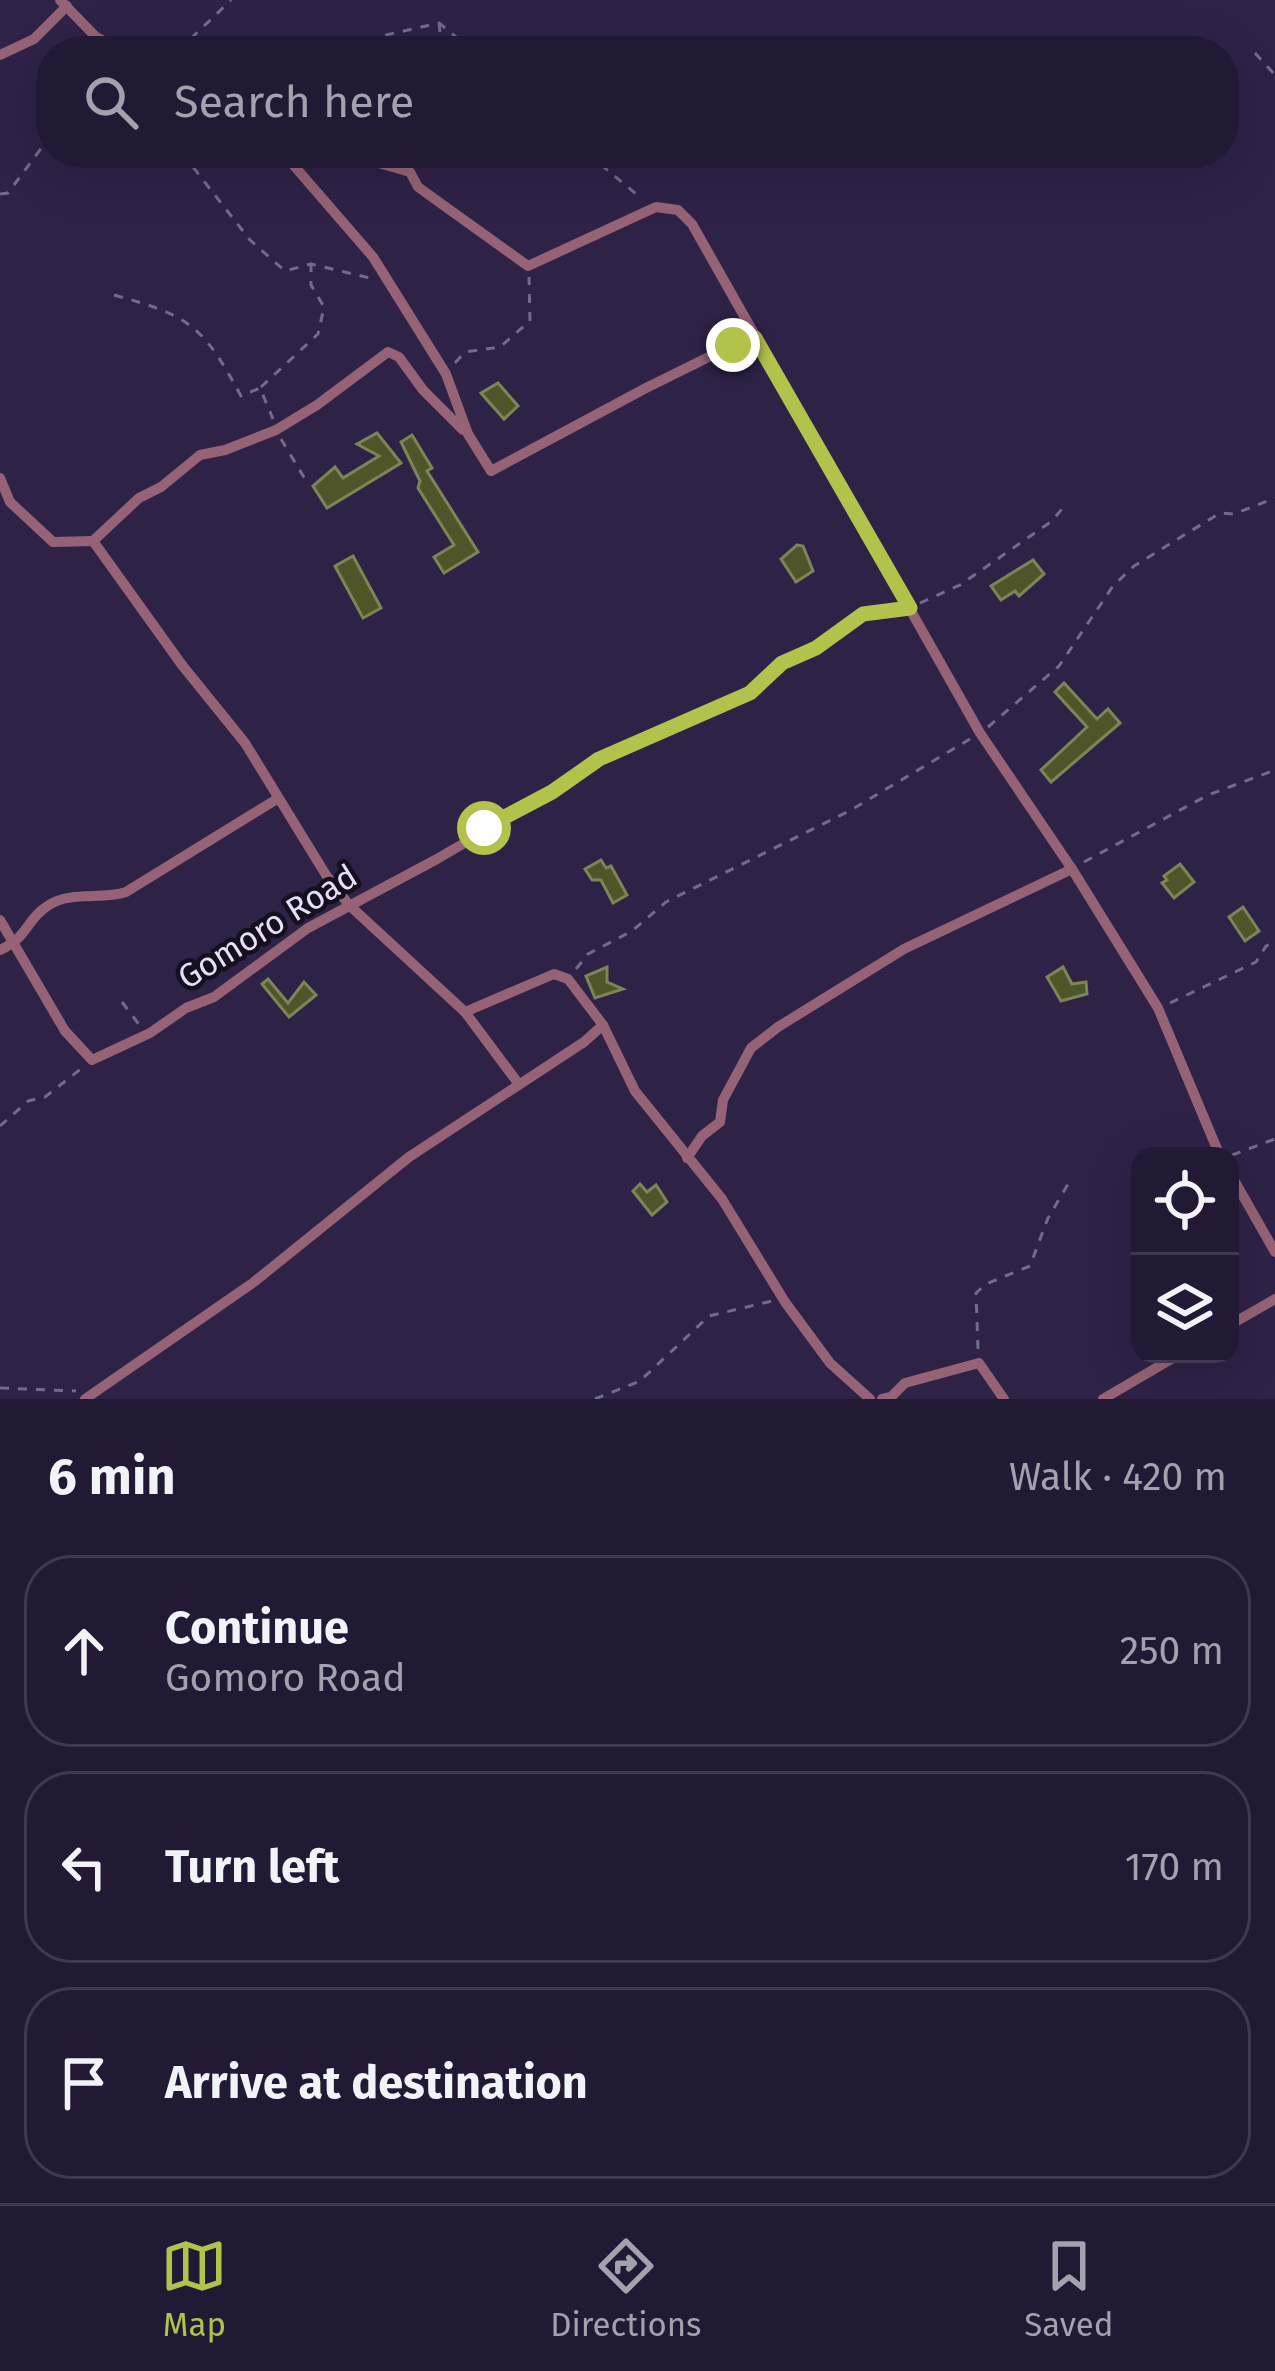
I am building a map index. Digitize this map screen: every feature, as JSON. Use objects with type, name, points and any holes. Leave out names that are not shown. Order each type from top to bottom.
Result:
[{"type":"street","points":[[36,36],[64,3],[95,36]]},
{"type":"street","points":[[0,55],[36,37]]},
{"type":"street","points":[[297,168],[352,229],[388,280],[446,374],[468,434],[490,471],[646,388],[755,338]]},
{"type":"street","points":[[396,168],[410,172],[418,187],[528,266],[656,207],[678,210],[692,224],[980,734],[1072,869],[1158,1008],[1220,1147]]},
{"type":"street","points":[[0,478],[5,506],[53,542],[93,541],[139,498],[161,487],[200,455],[275,430],[388,352],[399,357],[423,390],[468,434]]},
{"type":"street","points":[[93,541],[244,743],[349,905],[465,1012],[518,1083]]},
{"type":"street","name":"Gomoro Road","points":[[92,1060],[214,997],[308,928],[552,792],[599,759],[750,693],[782,663],[816,648],[863,614],[910,608]]},
{"type":"street","points":[[0,950],[17,943],[50,904],[125,892],[277,799]]},
{"type":"street","points":[[687,1158],[720,1122],[723,1100],[751,1048],[778,1027],[904,949],[1072,869]]},
{"type":"street","points":[[0,920],[65,1031],[92,1060]]},
{"type":"street","points":[[465,1012],[554,974],[568,979],[603,1025],[635,1091],[722,1199],[785,1302],[830,1363],[870,1399]]},
{"type":"street","points":[[89,1395],[254,1282],[410,1157],[603,1025]]},
{"type":"street","points":[[1239,1189],[1275,1252]]},
{"type":"street","points":[[1239,1320],[1275,1299]]},
{"type":"street","points":[[881,1399],[891,1397],[904,1383],[979,1363],[1004,1399]]},
{"type":"street","points":[[1103,1399],[1165,1363]]},
{"type":"path","points":[[194,36],[231,0]]},
{"type":"path","points":[[382,36],[440,23]]},
{"type":"path","points":[[440,23],[441,36]]},
{"type":"path","points":[[440,23],[455,36]]},
{"type":"path","points":[[1255,53],[1275,75]]},
{"type":"path","points":[[0,194],[8,194],[36,158]]},
{"type":"path","points":[[194,168],[250,240],[285,271],[311,264],[388,280]]},
{"type":"path","points":[[604,168],[631,193],[656,207]]},
{"type":"path","points":[[114,295],[153,306],[198,329],[241,396],[260,388],[318,334],[324,307],[311,285],[311,264]]},
{"type":"path","points":[[446,374],[465,352],[500,347],[530,321],[528,266]]},
{"type":"path","points":[[260,388],[275,430],[304,479]]},
{"type":"path","points":[[568,979],[588,954],[632,931],[666,902],[850,810],[980,734],[1059,666],[1113,586],[1134,566],[1220,513],[1234,514],[1275,498]]},
{"type":"path","points":[[910,608],[960,585],[1052,521],[1066,504]]},
{"type":"path","points":[[1072,869],[1208,795],[1275,770]]},
{"type":"path","points":[[1158,1008],[1256,962],[1266,946],[1275,942]]},
{"type":"path","points":[[122,1002],[145,1034]]},
{"type":"path","points":[[0,1126],[28,1101],[45,1097],[92,1060]]},
{"type":"path","points":[[1239,1152],[1275,1139]]},
{"type":"path","points":[[979,1363],[976,1294],[986,1284],[1030,1266],[1048,1218],[1071,1179]]},
{"type":"path","points":[[595,1399],[640,1381],[710,1316],[785,1302]]},
{"type":"path","points":[[0,1388],[89,1395]]},
{"type":"building","points":[[498,383],[518,406],[504,419],[481,393]]},
{"type":"building","points":[[377,433],[401,463],[327,508],[313,486],[335,467],[343,478],[379,456],[357,444]]},
{"type":"building","points":[[412,435],[432,468],[427,471],[478,552],[444,573],[434,557],[454,545],[418,488],[420,481],[401,442]]},
{"type":"building","points":[[797,545],[803,546],[813,571],[796,582],[781,559]]},
{"type":"building","points":[[353,556],[381,608],[363,618],[335,566]]},
{"type":"building","points":[[1033,560],[1044,574],[1019,596],[1015,591],[1001,600],[991,586]]},
{"type":"building","points":[[1064,683],[1097,719],[1108,709],[1120,723],[1051,782],[1041,770],[1087,727],[1055,692]]},
{"type":"building","points":[[601,860],[606,868],[611,866],[627,895],[613,903],[601,880],[592,880],[585,869]]},
{"type":"building","points":[[1180,864],[1194,882],[1174,898],[1162,883]]},
{"type":"building","points":[[1243,907],[1259,931],[1245,941],[1229,917]]},
{"type":"building","points":[[607,967],[607,982],[623,989],[595,998],[586,976]]},
{"type":"building","points":[[1063,967],[1072,984],[1086,982],[1087,994],[1061,1001],[1047,977]]},
{"type":"building","points":[[268,979],[288,1003],[304,982],[316,995],[289,1017],[262,984]]},
{"type":"building","points":[[640,1184],[647,1192],[656,1185],[667,1202],[652,1215],[633,1191]]},
{"type":"route","points":[[484,828],[552,792],[599,759],[750,693],[782,663],[816,648],[863,614],[910,608],[755,338],[733,345]]}]
